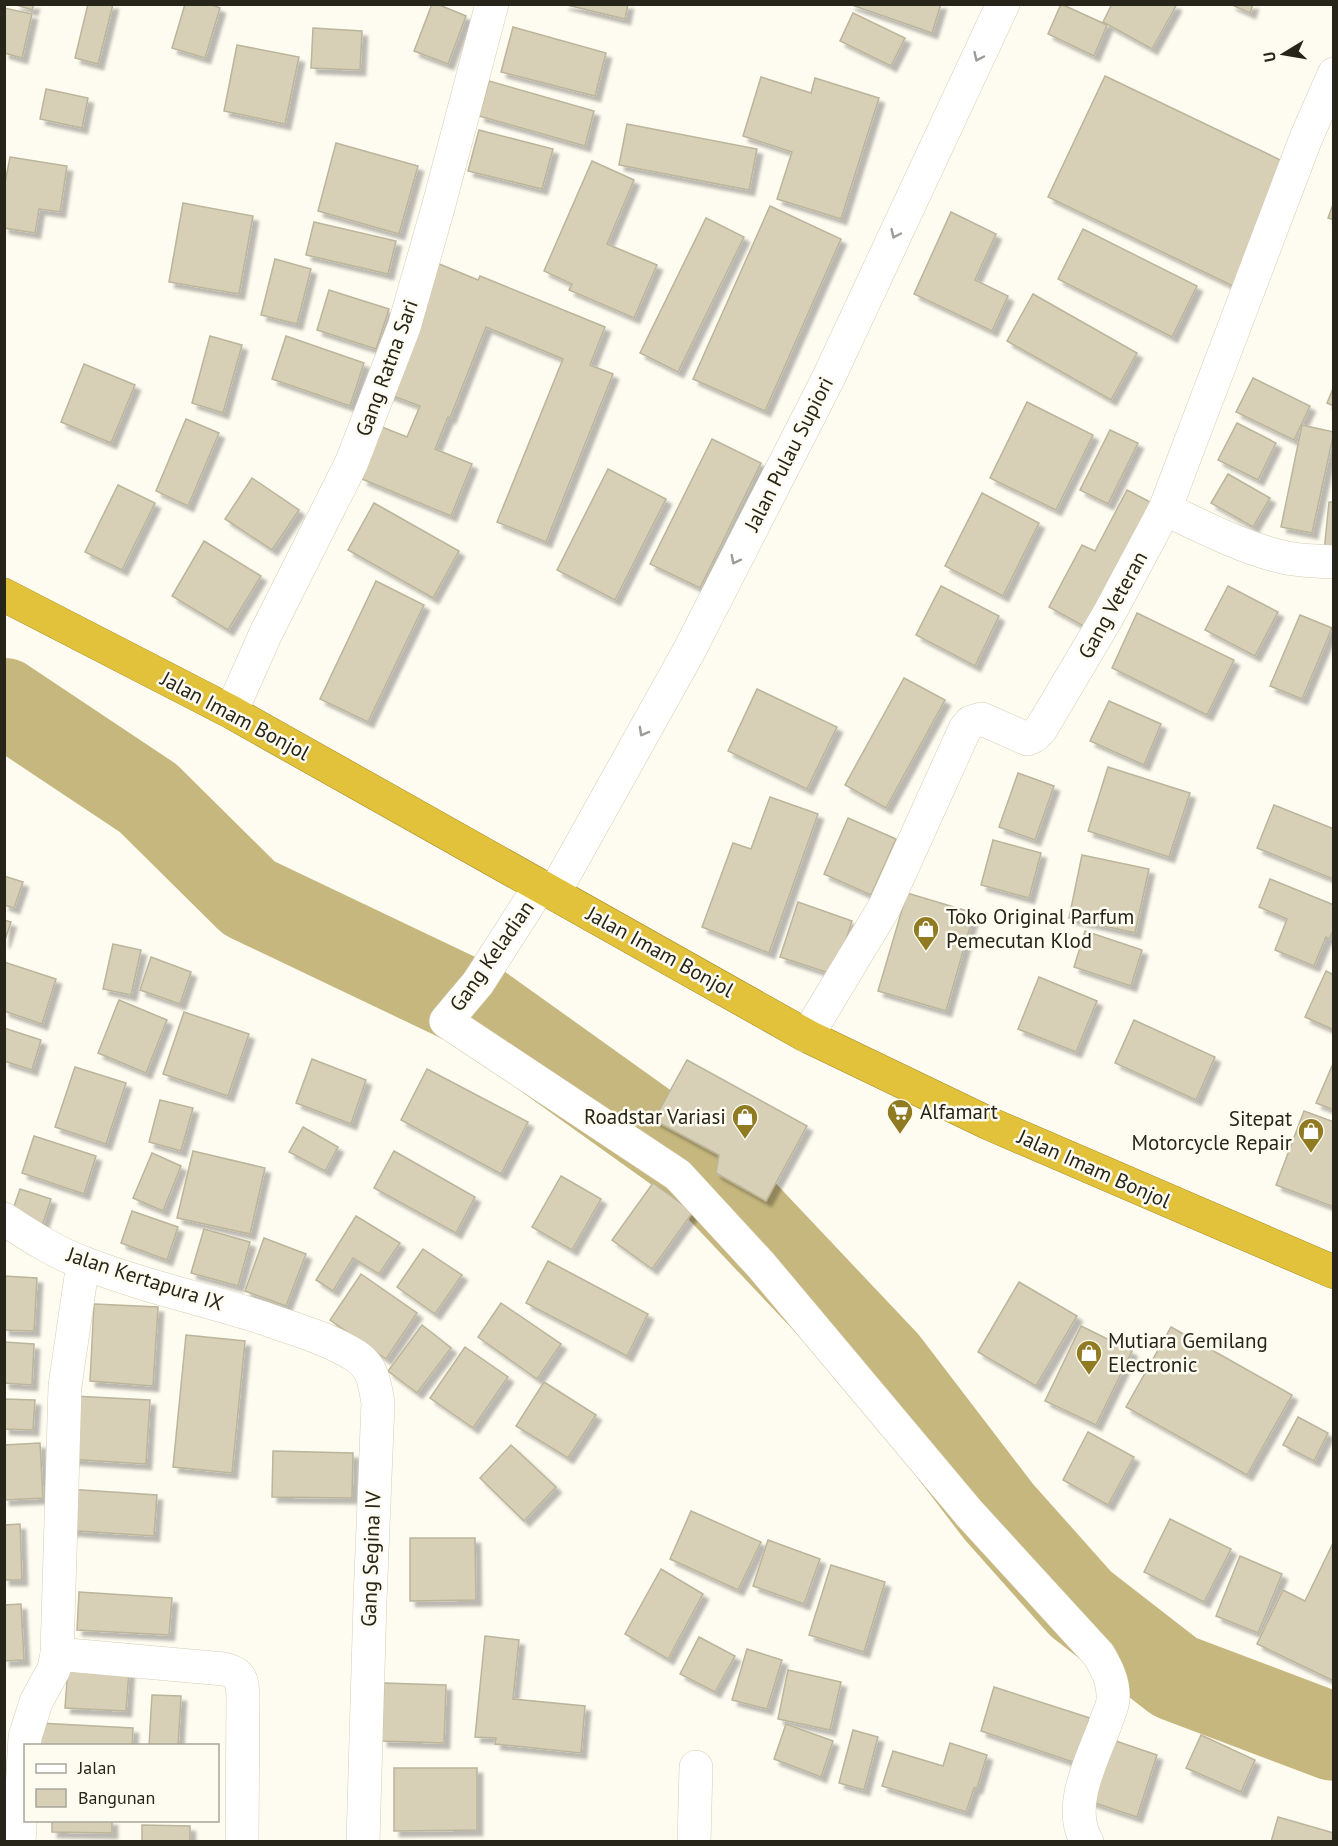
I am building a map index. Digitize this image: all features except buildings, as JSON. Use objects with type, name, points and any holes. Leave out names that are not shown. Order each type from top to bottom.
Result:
[{"type":"highway","name":"Jalan Imam Bonjol","points":[[4,595],[231,712],[807,1036],[988,1123],[1334,1272]]},
{"type":"street","name":"Gang Ratna Sari","points":[[231,712],[266,633],[351,464],[404,327],[492,4]]},
{"type":"street","name":"Jalan Pulau Supiori","points":[[547,889],[689,651],[827,381],[1003,4]]},
{"type":"street","name":"Gang Veteran","points":[[807,1036],[884,908],[965,729],[971,722],[982,719],[1027,739],[1035,736],[1109,614],[1165,509],[1306,138],[1334,74]]},
{"type":"street","points":[[1165,509],[1251,548],[1295,560],[1334,562]]},
{"type":"street","name":"Gang Keladian","points":[[547,889],[446,1021],[678,1175],[761,1265],[969,1513],[1099,1655],[1111,1677],[1113,1701],[1082,1789],[1078,1808],[1081,1828],[1087,1842]]},
{"type":"street","name":"Jalan Kertapura IX","points":[[4,1219],[55,1250],[83,1263],[290,1328]]},
{"type":"street","points":[[25,1744],[36,1702],[54,1669],[57,1654],[65,1386],[83,1263]]},
{"type":"street","name":"Gang Segina IV","points":[[290,1328],[326,1341],[356,1356],[368,1367],[374,1377],[378,1403],[363,1842]]},
{"type":"street","points":[[57,1654],[224,1669],[233,1671],[239,1676],[243,1697],[242,1842]]},
{"type":"street","points":[[19,1842],[24,1754]]},
{"type":"street","points":[[694,1842],[696,1767]]},
{"type":"waterway","points":[[4,702],[148,798],[249,898],[480,1008],[694,1161],[885,1363],[999,1512],[1081,1604],[1175,1677],[1334,1737]]},
{"type":"place","name":"Toko Original Parfum Pemecutan Klod","points":[[926,952]]},
{"type":"place","name":"Alfamart","points":[[900,1135]]},
{"type":"place","name":"Roadstar Variasi","points":[[745,1140]]},
{"type":"place","name":"Sitepat Motorcycle Repair","points":[[1311,1154]]},
{"type":"place","name":"Mutiara Gemilang Electronic","points":[[1089,1376]]}]
